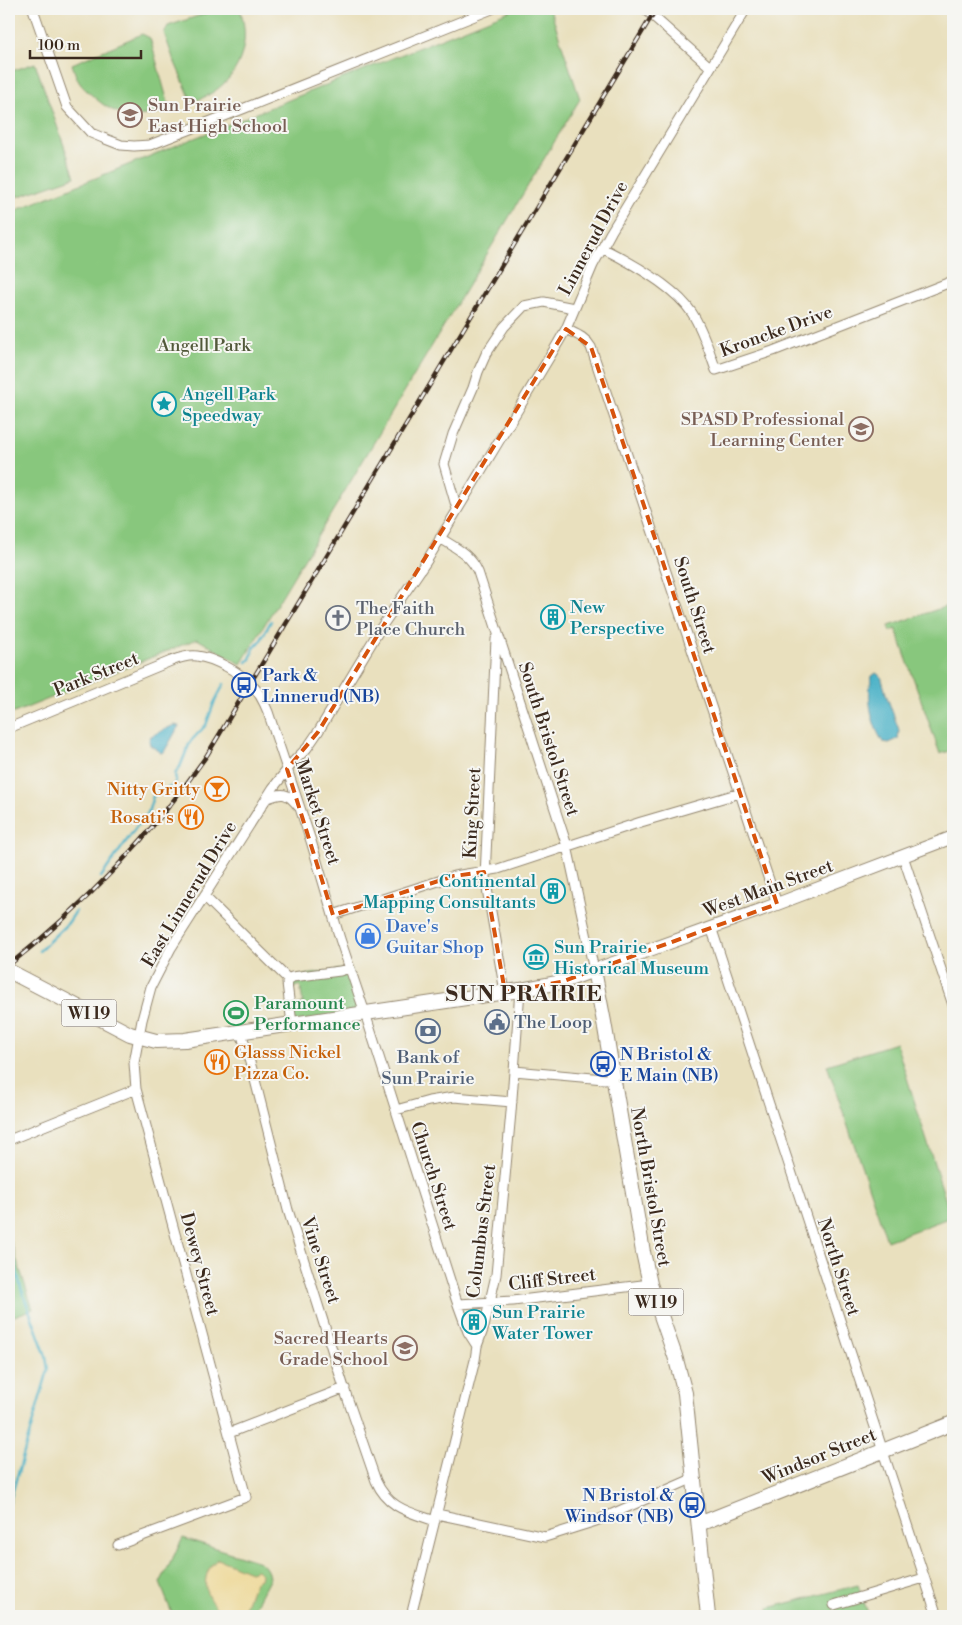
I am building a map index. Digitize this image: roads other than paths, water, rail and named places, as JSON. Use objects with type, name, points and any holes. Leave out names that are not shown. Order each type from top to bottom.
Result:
[{"type":"main road","name":"West Main Street","points":[[594,970],[953,838]]},
{"type":"main road","name":"WI 19","points":[[9,971],[109,1024],[140,1037],[156,1041],[185,1040],[241,1032],[292,1020],[365,1013],[520,990],[561,982],[594,970]]},
{"type":"main road","name":"North Bristol Street","points":[[594,970],[634,1203],[650,1284],[675,1356],[685,1393],[708,1616]]},
{"type":"main road","name":"Windsor Street","points":[[699,1524],[953,1423]]},
{"type":"main road","points":[[697,1504],[710,1510],[733,1511]]},
{"type":"street","points":[[32,9],[67,107],[91,133],[111,142],[134,146],[150,145],[185,132],[492,9]]},
{"type":"street","points":[[646,9],[710,66]]},
{"type":"street","name":"Linnerud Drive","points":[[457,509],[566,329],[602,248],[746,9]]},
{"type":"street","name":"Kroncke Drive","points":[[602,248],[665,287],[684,303],[698,325],[716,370],[773,351],[953,281]]},
{"type":"street","points":[[457,509],[444,464],[453,434],[486,354],[504,328],[524,306],[544,302],[574,308]]},
{"type":"street","name":"South Street","points":[[566,329],[582,336],[591,347],[777,904]]},
{"type":"street","name":"East Linnerud Drive","points":[[140,1037],[142,1020],[151,988],[171,948],[266,799],[287,769],[307,748],[318,732],[380,628],[412,584],[457,509]]},
{"type":"street","name":"South Bristol Street","points":[[440,538],[464,552],[474,564],[567,846],[594,970]]},
{"type":"street","name":"King Street","points":[[497,634],[486,872],[505,992]]},
{"type":"street","name":"Market Street","points":[[197,656],[211,660],[245,679],[257,690],[266,707],[365,1013]]},
{"type":"street","name":"Park Street","points":[[9,728],[170,661],[197,656]]},
{"type":"street","points":[[333,915],[442,880],[486,872],[740,793]]},
{"type":"street","points":[[266,799],[276,794],[288,795],[300,809]]},
{"type":"street","points":[[903,856],[953,1005]]},
{"type":"street","points":[[204,896],[288,982],[292,1020]]},
{"type":"street","name":"North Street","points":[[711,927],[937,1616]]},
{"type":"street","points":[[288,982],[292,977],[350,968]]},
{"type":"street","name":"Columbus Street","points":[[411,1616],[496,1275],[520,990]]},
{"type":"street","name":"Church Street","points":[[365,1013],[458,1304],[468,1332],[477,1346]]},
{"type":"street","name":"Vine Street","points":[[241,1032],[288,1210],[376,1480],[383,1494],[390,1502],[410,1512],[545,1537],[596,1522],[694,1478]]},
{"type":"street","name":"Dewey Street","points":[[118,1545],[246,1497],[136,1089],[134,1064],[140,1037]]},
{"type":"street","points":[[514,1072],[604,1079],[614,1078]]},
{"type":"street","points":[[9,1140],[136,1089]]},
{"type":"street","points":[[396,1110],[429,1101],[454,1097],[512,1102]]},
{"type":"street","name":"Cliff Street","points":[[458,1304],[650,1284]]},
{"type":"street","points":[[229,1432],[345,1388]]},
{"type":"street","points":[[834,1605],[924,1578]]},
{"type":"water","points":[[876,673],[881,676],[899,730],[898,739],[889,743],[883,742],[879,735],[871,710],[870,684],[872,676]]},
{"type":"water","points":[[174,725],[179,726],[164,752],[161,753],[150,745],[149,740],[151,736]]},
{"type":"waterway","points":[[247,662],[271,621]]},
{"type":"waterway","points":[[101,877],[148,813],[153,796],[172,786],[176,781],[175,774],[180,767],[190,742],[206,725],[214,703],[224,684]]},
{"type":"waterway","points":[[39,951],[68,923],[76,911]]},
{"type":"waterway","points":[[9,1240],[21,1288],[46,1356],[48,1370],[9,1504]]},
{"type":"railway","points":[[9,965],[64,918],[116,868],[164,813],[207,755],[656,9]]},
{"type":"place","name":"Sun Prairie East High School","points":[[130,115]]},
{"type":"place","name":"Angell Park Speedway","points":[[164,404]]},
{"type":"place","name":"SPASD Professional Learning Center","points":[[861,429]]},
{"type":"place","name":"New Perspective","points":[[553,617]]},
{"type":"place","name":"The Faith Place Church","points":[[338,618]]},
{"type":"place","name":"Park & Linnerud (NB)","points":[[244,685]]},
{"type":"place","name":"Nitty Gritty","points":[[217,789]]},
{"type":"place","name":"Rosati's","points":[[191,817]]},
{"type":"place","name":"Continental Mapping Consultants","points":[[553,891]]},
{"type":"place","name":"Dave's Guitar Shop","points":[[368,936]]},
{"type":"place","name":"Sun Prairie Historical Museum","points":[[536,957]]},
{"type":"place","name":"Paramount Performance","points":[[236,1013]]},
{"type":"place","name":"The Loop","points":[[497,1022]]},
{"type":"place","name":"Bank of Sun Prairie","points":[[428,1031]]},
{"type":"place","name":"Glasss Nickel Pizza Co.","points":[[217,1062]]},
{"type":"place","name":"N Bristol & E Main (NB)","points":[[603,1064]]},
{"type":"place","name":"Sun Prairie Water Tower","points":[[474,1322]]},
{"type":"place","name":"Sacred Hearts Grade School","points":[[405,1348]]},
{"type":"place","name":"N Bristol & Windsor (NB)","points":[[692,1505]]},
{"type":"district","name":"SUN PRAIRIE","points":[[524,993]]},
{"type":"park label","name":"Angell Park","points":[[204,345]]}]
